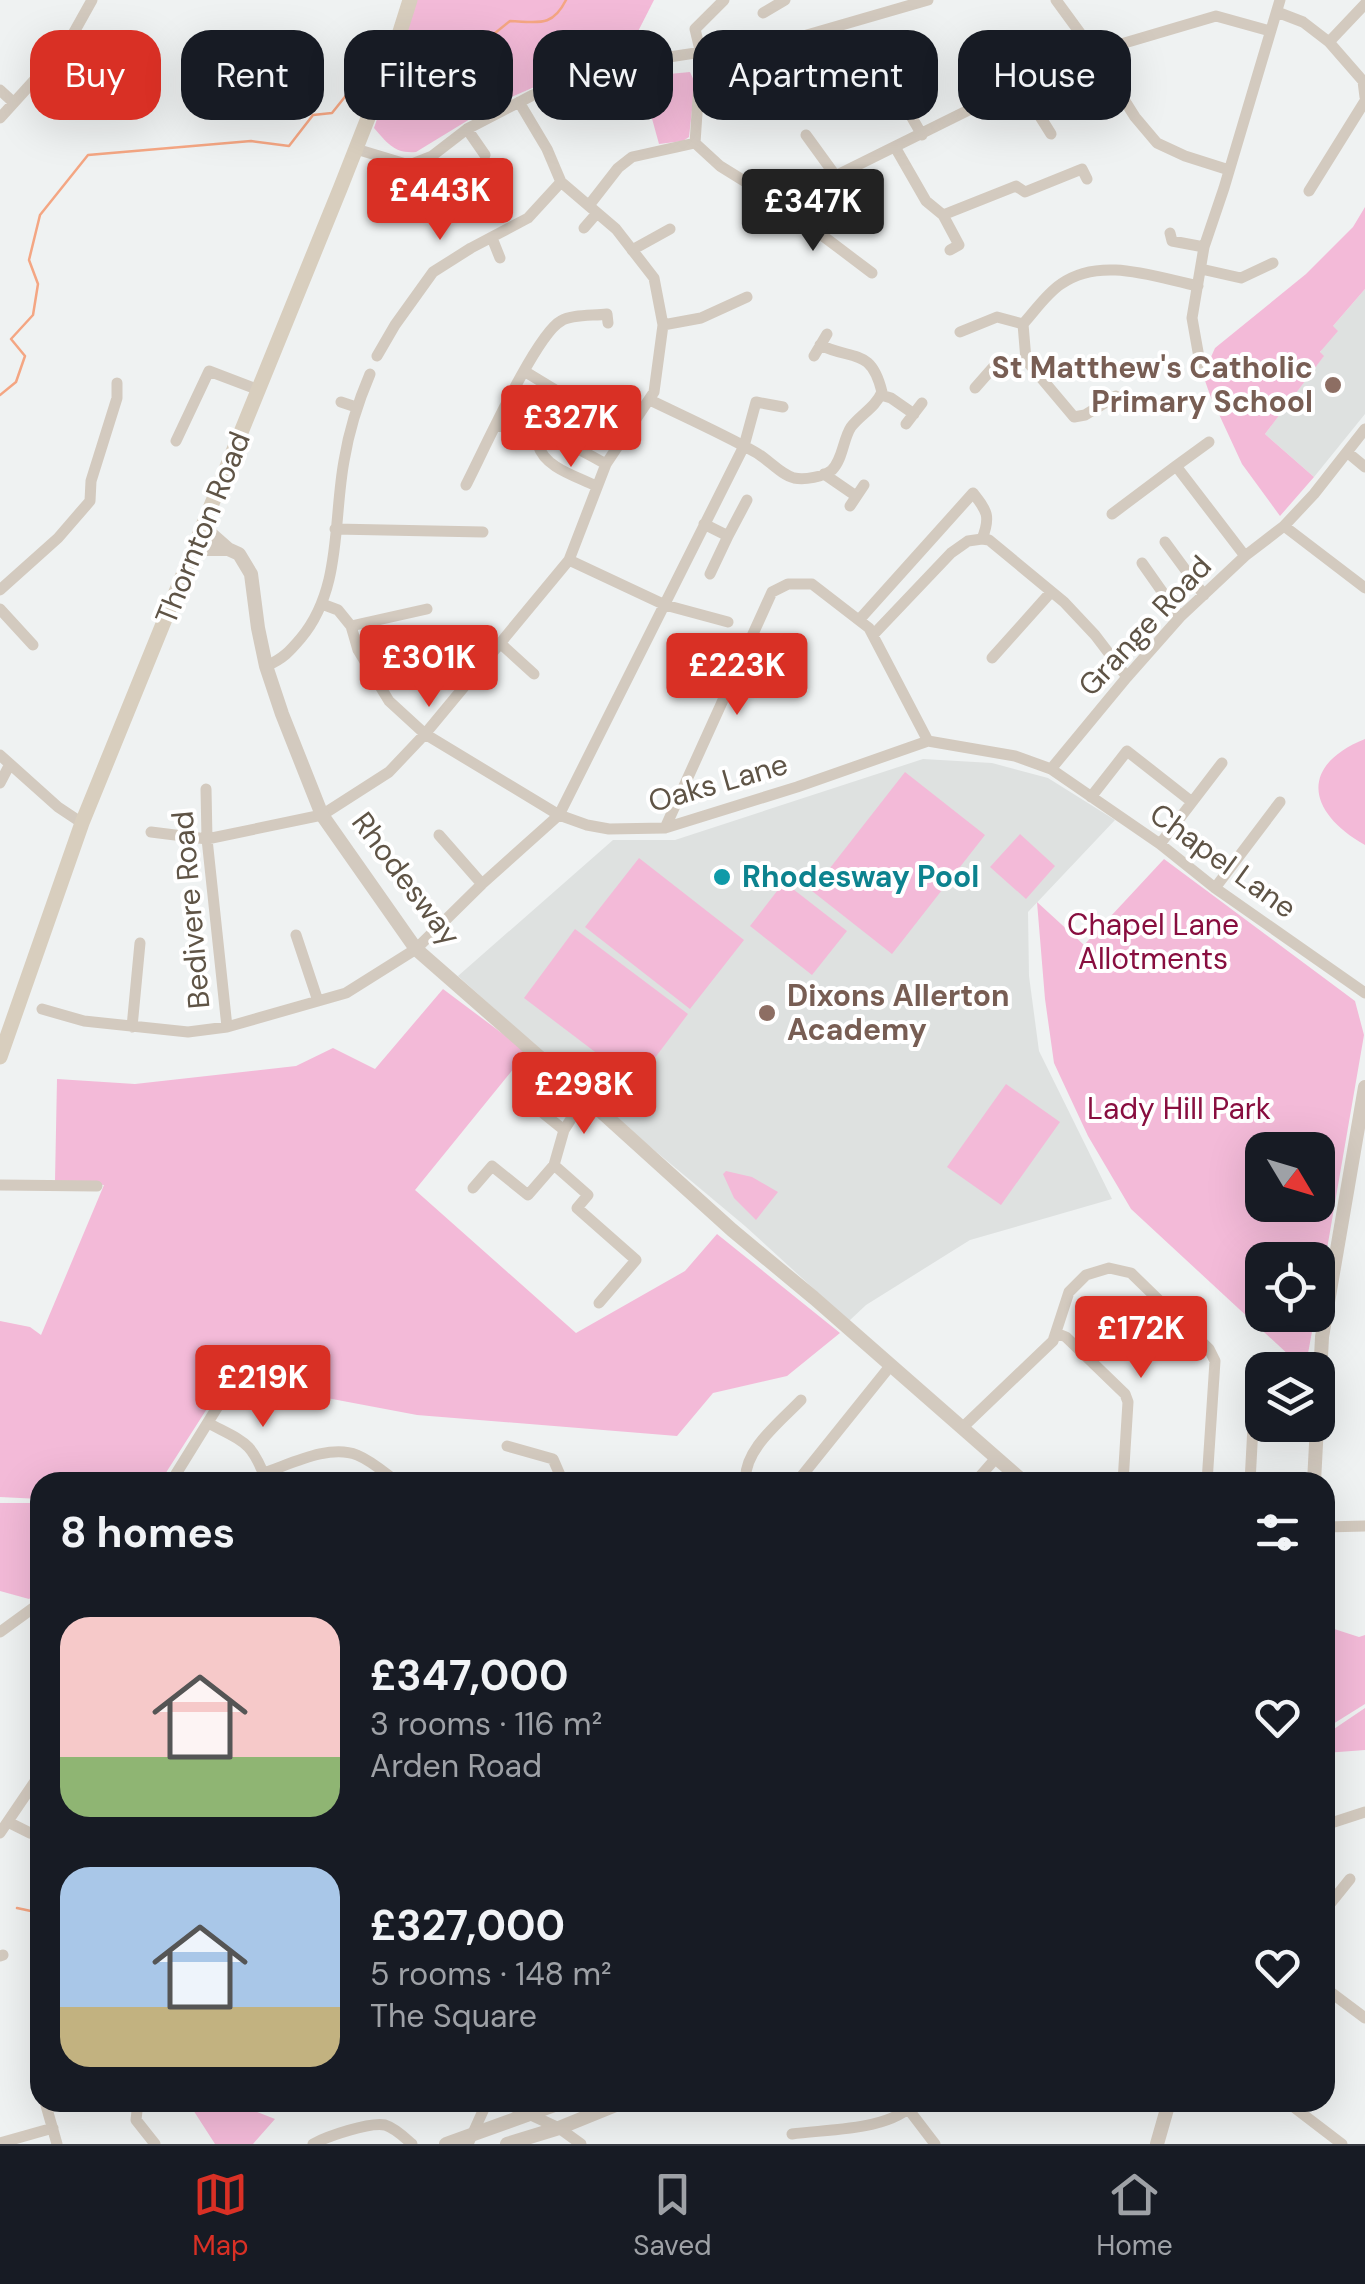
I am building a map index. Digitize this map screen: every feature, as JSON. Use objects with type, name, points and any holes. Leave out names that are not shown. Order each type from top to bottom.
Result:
[{"type":"main road","name":"Thornton Road","points":[[0,1058],[82,823],[356,149],[410,0]]},
{"type":"street","points":[[0,118],[68,43],[92,0]]},
{"type":"street","points":[[695,30],[724,0]]},
{"type":"street","points":[[763,13],[784,0]]},
{"type":"street","points":[[824,30],[928,0]]},
{"type":"street","points":[[1056,0],[1078,30]]},
{"type":"street","points":[[1328,42],[1365,4]]},
{"type":"street","points":[[1200,362],[1192,318],[1204,247],[1279,6],[1328,42],[1363,80],[1365,99],[1309,190]]},
{"type":"street","points":[[1131,41],[1216,16],[1270,31]]},
{"type":"street","points":[[356,149],[409,165],[432,156],[468,129],[519,102],[579,77],[630,63],[693,55]]},
{"type":"street","points":[[0,90],[13,102]]},
{"type":"street","points":[[151,832],[207,838],[322,815],[389,772],[569,560],[606,464],[650,400],[664,325],[654,278],[616,229],[561,182],[519,102]]},
{"type":"street","points":[[1131,112],[1157,144],[1229,170]]},
{"type":"street","points":[[694,143],[749,184],[772,195],[799,194],[958,117]]},
{"type":"street","points":[[694,143],[696,120]]},
{"type":"street","points":[[913,120],[922,135]]},
{"type":"street","points":[[1042,120],[1051,134]]},
{"type":"street","points":[[468,129],[485,156]]},
{"type":"street","points":[[806,135],[835,175]]},
{"type":"street","points":[[584,228],[618,168],[632,157],[694,143]]},
{"type":"street","points":[[895,147],[926,201],[943,215],[960,246],[950,250]]},
{"type":"street","points":[[943,215],[1016,186],[1026,192],[1082,168],[1086,180]]},
{"type":"street","points":[[377,356],[433,272],[528,218],[561,182]]},
{"type":"street","points":[[799,194],[823,236],[872,274]]},
{"type":"street","points":[[632,250],[670,229]]},
{"type":"street","points":[[1170,233],[1172,241],[1204,247]]},
{"type":"street","points":[[492,238],[500,258]]},
{"type":"street","points":[[1201,269],[1240,278],[1273,263]]},
{"type":"street","points":[[1116,396],[1085,415],[1074,417],[1026,360],[1023,324],[1061,284],[1085,271],[1110,269],[1198,286]]},
{"type":"street","points":[[664,325],[701,318],[747,297]]},
{"type":"street","points":[[466,484],[524,370],[549,331],[562,320],[608,314],[608,323]]},
{"type":"street","points":[[960,332],[997,317],[1023,324]]},
{"type":"street","points":[[650,400],[744,446],[788,476],[800,479],[824,474],[837,462],[849,430],[881,395],[878,374],[866,361],[820,345]]},
{"type":"street","points":[[975,388],[997,363],[1026,360]]},
{"type":"street","points":[[524,370],[558,391],[561,406]]},
{"type":"street","points":[[176,440],[209,371],[259,390]]},
{"type":"street","points":[[266,666],[283,659],[310,627],[322,604],[331,574],[344,462],[356,407],[370,374]]},
{"type":"street","points":[[0,590],[58,538],[90,501],[91,481],[118,398],[117,383]]},
{"type":"street","points":[[881,395],[890,398],[910,419],[922,403]]},
{"type":"street","points":[[342,402],[356,407]]},
{"type":"street","points":[[42,1009],[84,1021],[132,1027],[188,1032],[227,1027],[346,993],[416,949],[559,815],[744,446],[756,402],[783,406]]},
{"type":"street","points":[[497,424],[538,444],[558,440],[606,464]]},
{"type":"street","name":"Grange Road","points":[[1051,770],[1180,617],[1284,526],[1365,429]]},
{"type":"street","points":[[1112,514],[1209,442]]},
{"type":"street","points":[[538,444],[548,462],[596,486]]},
{"type":"street","points":[[1347,452],[1365,467]]},
{"type":"street","points":[[1176,466],[1246,556]]},
{"type":"street","points":[[824,474],[853,501],[864,484]]},
{"type":"street","points":[[859,620],[973,493],[986,510],[987,526],[982,539]]},
{"type":"street","points":[[710,574],[747,500]]},
{"type":"street","points":[[704,524],[728,536]]},
{"type":"street","points":[[1284,526],[1365,588]]},
{"type":"street","name":"Rhodesway","points":[[203,527],[239,554],[252,574],[266,666],[322,815],[416,949],[1012,1472]]},
{"type":"street","points":[[335,528],[483,532]]},
{"type":"street","points":[[872,634],[951,553],[968,541],[989,540],[1051,592],[1094,635],[1127,676]]},
{"type":"street","points":[[1165,542],[1204,594]]},
{"type":"street","points":[[194,549],[228,549]]},
{"type":"street","points":[[569,560],[665,605],[728,622]]},
{"type":"street","points":[[1142,563],[1180,617]]},
{"type":"street","points":[[665,828],[772,592],[788,584],[812,584],[869,628],[928,741]]},
{"type":"street","points":[[992,658],[1051,592]]},
{"type":"street","points":[[322,604],[338,610],[351,626],[427,609]]},
{"type":"street","points":[[0,609],[33,645]]},
{"type":"street","name":"Oaks Lane","points":[[351,626],[358,650],[389,701],[425,734],[559,815],[587,825],[665,828],[928,741],[1016,756],[1051,770]]},
{"type":"street","points":[[501,644],[534,674]]},
{"type":"street","points":[[1091,797],[1128,751],[1192,802]]},
{"type":"street","points":[[0,783],[5,760],[82,823]]},
{"type":"street","points":[[1160,844],[1222,764]]},
{"type":"street","name":"Chapel Lane","points":[[1051,770],[1365,993]]},
{"type":"street","name":"Bedivere Road","points":[[206,790],[207,838],[227,1027]]},
{"type":"street","points":[[1215,888],[1280,802]]},
{"type":"street","points":[[439,835],[482,884]]},
{"type":"street","points":[[296,935],[318,1001]]},
{"type":"street","points":[[132,1027],[140,943]]},
{"type":"street","points":[[1321,1352],[1365,1088]]},
{"type":"street","points":[[473,1188],[492,1166],[528,1195],[554,1165],[564,1130],[585,1097]]},
{"type":"street","points":[[533,1106],[564,1130]]},
{"type":"street","points":[[554,1165],[588,1194],[576,1208],[636,1260],[600,1303]]},
{"type":"street","points":[[0,1185],[98,1186]]},
{"type":"street","points":[[962,1428],[1053,1341],[1069,1292],[1086,1274],[1109,1268],[1131,1273],[1209,1348],[1215,1361],[1208,1472]]},
{"type":"street","points":[[1056,1333],[1066,1337],[1128,1402],[1123,1472]]},
{"type":"street","points":[[804,1472],[891,1365]]},
{"type":"street","points":[[177,1472],[231,1385]]},
{"type":"street","points":[[744,1472],[750,1455],[801,1400]]},
{"type":"street","points":[[208,1422],[247,1444],[264,1472]]},
{"type":"street","points":[[1251,1472],[1252,1442]]},
{"type":"street","points":[[1315,1472],[1316,1442]]},
{"type":"street","points":[[507,1446],[553,1459],[558,1472]]},
{"type":"street","points":[[281,1472],[327,1453],[344,1452],[383,1472]]},
{"type":"street","points":[[984,1472],[996,1458]]},
{"type":"street","points":[[1335,1527],[1365,1526]]},
{"type":"street","points":[[0,1632],[30,1610]]},
{"type":"street","points":[[30,1789],[4,1828],[30,1834]]},
{"type":"street","points":[[1335,1821],[1365,1812]]},
{"type":"street","points":[[1335,1898],[1350,1879]]},
{"type":"street","points":[[1335,1996],[1365,2018]]},
{"type":"street","points":[[48,2112],[58,2144]]},
{"type":"street","points":[[137,2112],[136,2120],[155,2144]]},
{"type":"street","points":[[469,2140],[482,2112]]},
{"type":"street","points":[[525,2112],[559,2128],[580,2144]]},
{"type":"street","points":[[446,2144],[469,2140],[536,2112]]},
{"type":"street","points":[[507,2144],[598,2112]]},
{"type":"street","points":[[792,2134],[885,2122],[902,2112]]},
{"type":"street","points":[[916,2112],[935,2144]]},
{"type":"street","points":[[1157,2144],[1166,2112]]},
{"type":"street","points":[[1300,2112],[1342,2144]]},
{"type":"street","points":[[313,2144],[382,2124],[412,2144]]},
{"type":"street","points":[[0,2143],[52,2128]]},
{"type":"shaded area","name":"St Matthew's Catholic Primary School","points":[[1365,289],[1365,414],[1314,477],[1265,434],[1323,357],[1320,353],[1333,326]]},
{"type":"shaded area","name":"Dixons Allerton Academy","points":[[923,759],[992,763],[1048,778],[1115,820],[1028,912],[1029,976],[1039,1051],[1112,1199],[970,1240],[866,1305],[849,1321],[458,976],[613,840],[675,840]]},
{"type":"green space","points":[[417,0],[654,0],[639,30],[533,30],[533,88],[513,96],[513,30],[407,30]]},
{"type":"green space","points":[[690,72],[693,79],[689,137],[659,144],[652,120],[673,120],[673,74]]},
{"type":"green space","points":[[377,120],[468,120],[416,152],[392,146],[374,128]]},
{"type":"green space","points":[[1365,207],[1365,289],[1333,326],[1338,331],[1320,352],[1324,356],[1265,434],[1314,477],[1280,516],[1242,464],[1203,375],[1215,348],[1306,274],[1353,227]]},
{"type":"green space","points":[[1365,739],[1365,845],[1332,819],[1322,805],[1319,790],[1329,762]]},
{"type":"green space","points":[[905,772],[985,835],[892,954],[812,891]]},
{"type":"green space","points":[[1020,834],[1055,866],[1026,899],[990,867]]},
{"type":"green space","points":[[639,858],[744,940],[690,1009],[585,927]]},
{"type":"green space","name":"Lady Hill Park","points":[[1164,859],[1355,1001],[1364,1035],[1335,1203],[1335,1132],[1245,1132],[1245,1222],[1332,1222],[1328,1242],[1245,1242],[1245,1314],[1131,1209],[1088,1136],[1054,1063],[1037,902],[1084,945]]},
{"type":"green space","points":[[784,882],[847,931],[812,975],[750,926]]},
{"type":"green space","points":[[575,929],[688,1014],[636,1083],[524,998]]},
{"type":"green space","points":[[443,989],[527,1052],[415,1190],[576,1333],[685,1271],[717,1234],[840,1333],[787,1376],[713,1393],[677,1436],[417,1415],[226,1379],[166,1472],[30,1472],[30,1498],[0,1497],[0,1321],[30,1327],[41,1335],[104,1185],[55,1181],[57,1079],[135,1084],[296,1066],[333,1048],[375,1069]]},
{"type":"green space","points":[[1006,1084],[1060,1122],[1001,1205],[947,1167]]},
{"type":"green space","points":[[726,1171],[752,1177],[778,1192],[756,1220],[734,1198],[723,1174]]},
{"type":"green space","name":"Lady Hill Park","points":[[1264,1332],[1312,1332],[1308,1352],[1286,1352]]},
{"type":"green space","points":[[0,1503],[30,1503],[30,1598],[0,1591]]},
{"type":"green space","points":[[1335,1629],[1359,1637],[1365,1635],[1365,1704],[1335,1723]]},
{"type":"green space","points":[[1365,1708],[1365,1750],[1335,1752],[1335,1728]]},
{"type":"green space","points":[[194,2112],[257,2112],[275,2119],[253,2144],[215,2144]]},
{"type":"waterway","points":[[499,30],[510,21],[550,19],[566,0]]},
{"type":"waterway","points":[[0,395],[16,382],[25,356],[11,339],[33,315],[38,284],[29,260],[40,215],[88,155],[251,141],[289,146],[313,115],[332,113],[344,98]]},
{"type":"waterway","points":[[17,1908],[30,1911]]},
{"type":"place","name":"St Matthew's Catholic Primary School","points":[[1333,385]]},
{"type":"place","name":"Rhodesway Pool","points":[[722,877]]},
{"type":"place","name":"Dixons Allerton Academy","points":[[767,1013]]},
{"type":"park label","name":"Chapel Lane Allotments","points":[[1153,942]]}]
